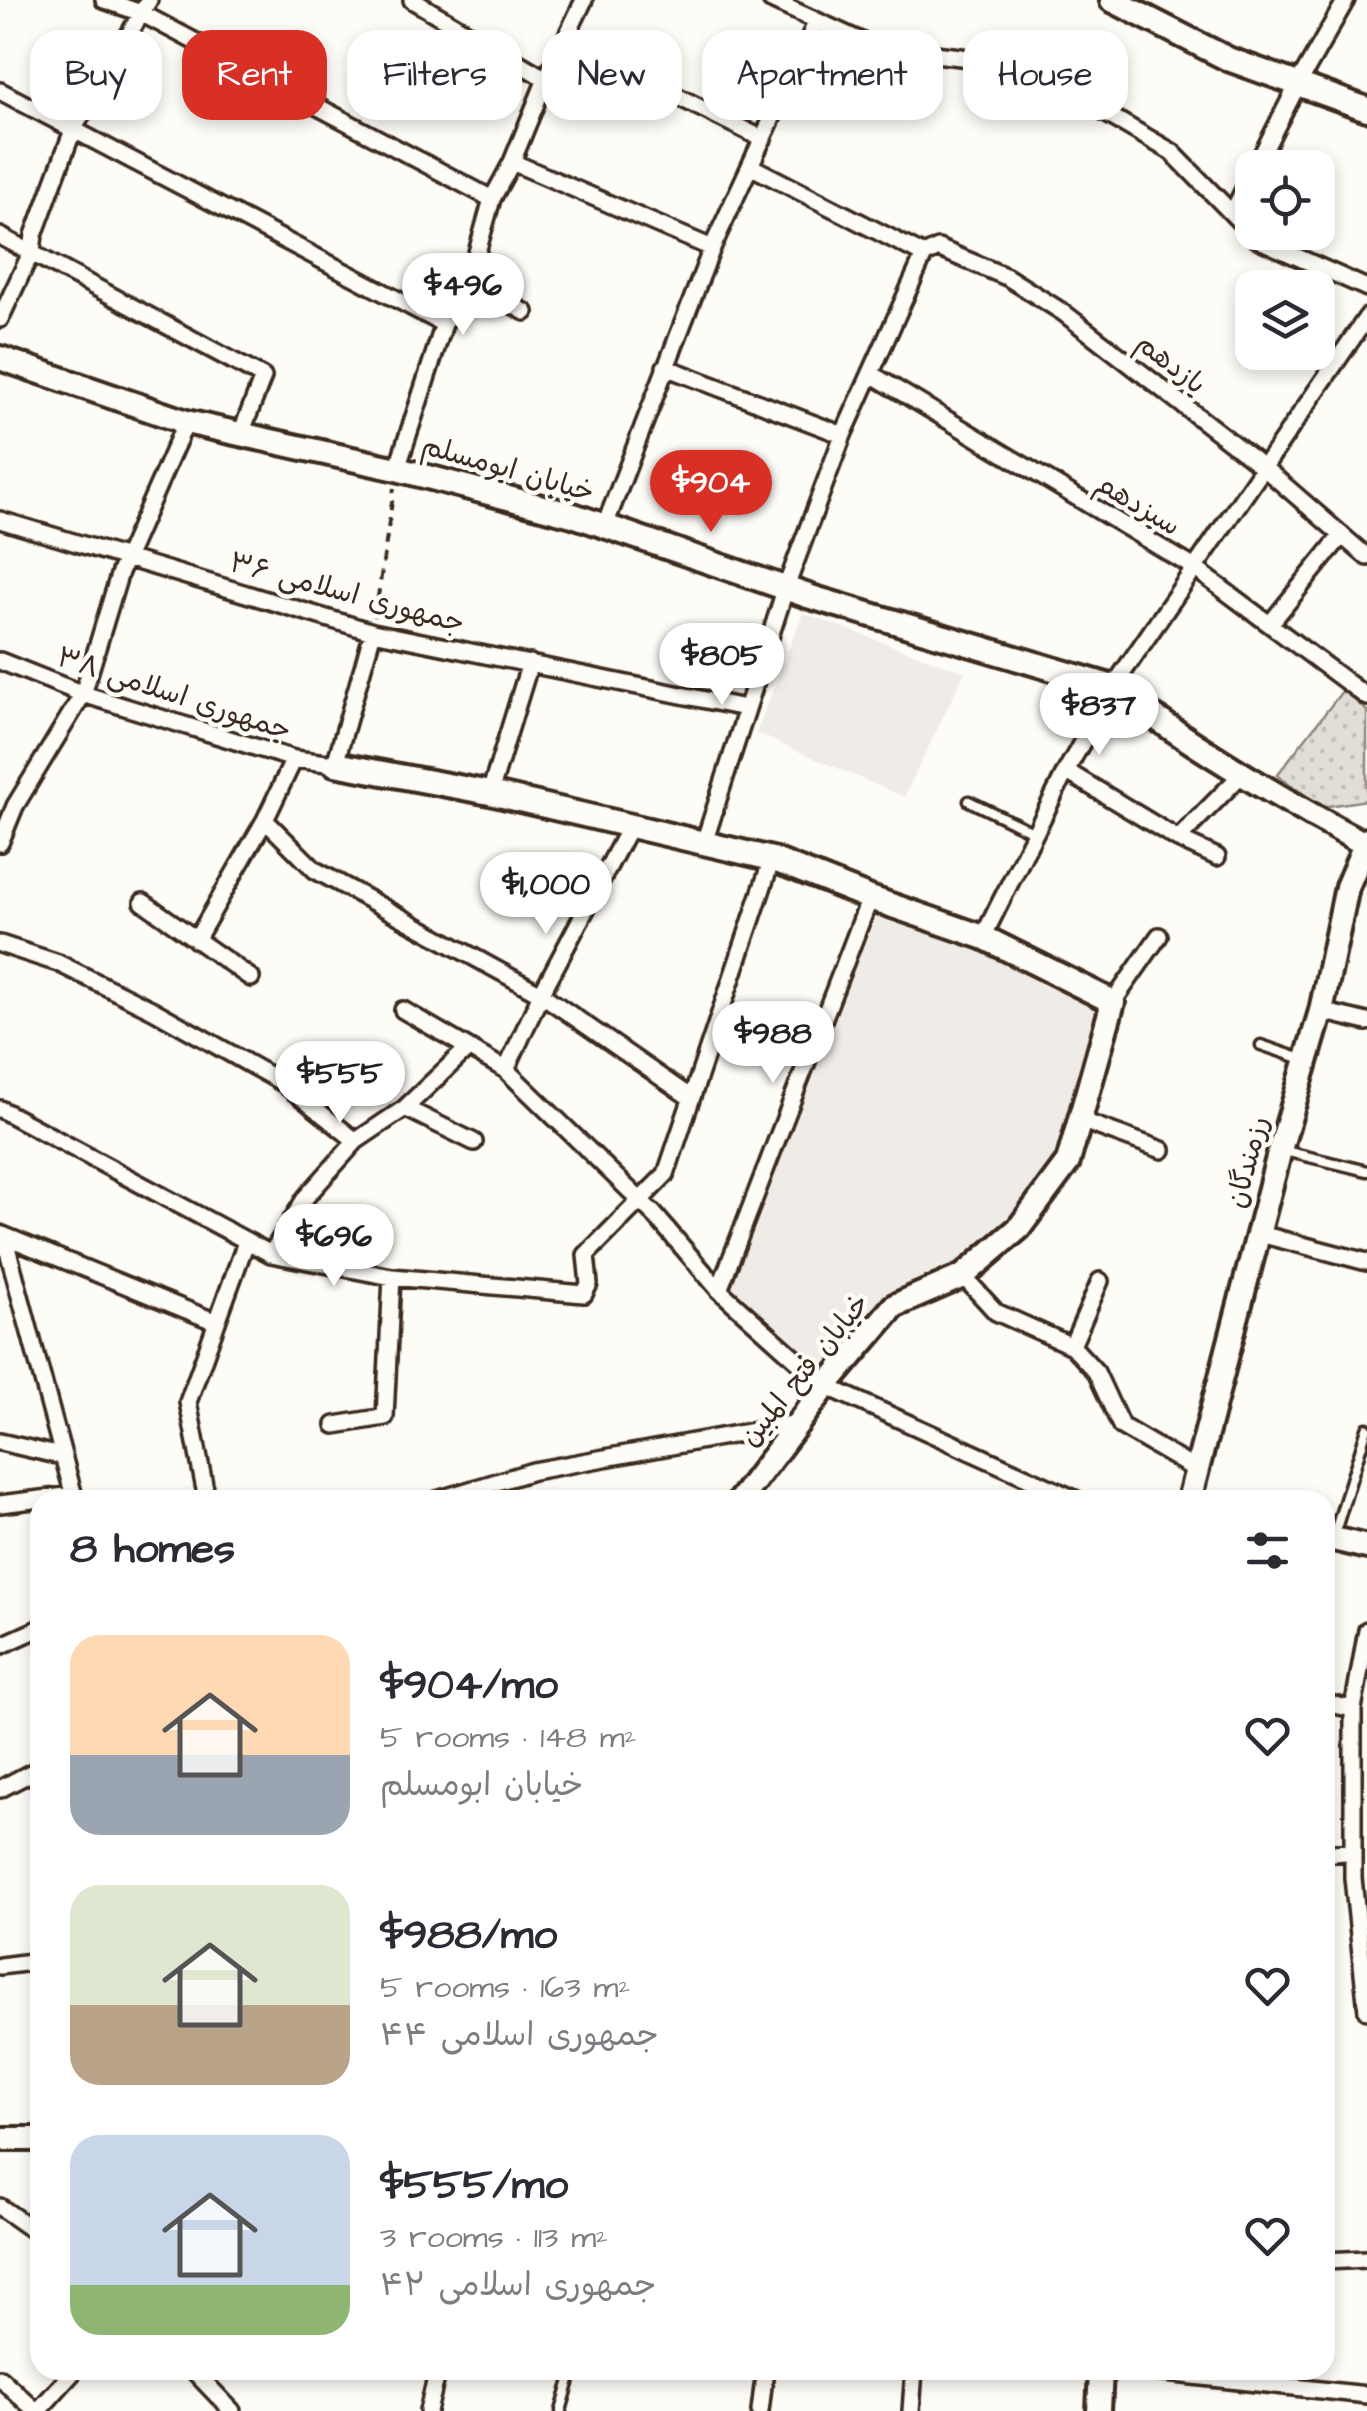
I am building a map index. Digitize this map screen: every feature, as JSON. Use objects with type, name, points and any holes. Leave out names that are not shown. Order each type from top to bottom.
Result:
[{"type":"street","points":[[104,0],[145,7],[492,198]]},
{"type":"street","points":[[412,0],[542,77]]},
{"type":"street","points":[[571,30],[584,0]]},
{"type":"street","points":[[771,0],[874,47],[1021,64],[1172,152],[1258,240],[1367,288]]},
{"type":"street","points":[[1112,0],[1228,59],[1367,109]]},
{"type":"street","points":[[1264,150],[1346,0]]},
{"type":"street","points":[[0,319],[32,251],[34,235],[73,130],[145,7]]},
{"type":"street","points":[[604,528],[712,248],[817,21]]},
{"type":"street","points":[[397,468],[444,324],[469,281],[492,198],[512,162],[542,89]]},
{"type":"street","points":[[0,91],[444,324]]},
{"type":"street","points":[[682,98],[763,138]]},
{"type":"street","points":[[512,162],[712,248]]},
{"type":"street","points":[[704,843],[786,587],[844,436],[924,255],[750,166]]},
{"type":"street","points":[[1233,212],[1235,208]]},
{"type":"street","points":[[0,236],[263,377],[240,436]]},
{"type":"street","name":"یازدهم","points":[[924,255],[938,248],[1021,286],[1064,312],[1263,466],[1367,556]]},
{"type":"street","points":[[469,281],[525,312]]},
{"type":"street","points":[[983,937],[1113,686],[1367,317]]},
{"type":"street","name":"خیابان ابومسلم","points":[[0,358],[186,422],[397,468],[573,515],[786,587],[1113,686],[1141,708],[1323,822],[1366,842]]},
{"type":"street","points":[[665,368],[844,436]]},
{"type":"street","name":"سیزدهم","points":[[871,374],[1193,567],[1367,697]]},
{"type":"street","points":[[0,843],[8,803],[83,694],[120,572],[186,422]]},
{"type":"street","name":"جمهوری اسلامی ۳۶","points":[[0,520],[373,632],[745,708]]},
{"type":"street","points":[[1270,624],[1342,535]]},
{"type":"street","points":[[373,632],[335,764],[490,793],[772,860],[983,937],[1113,1002],[1159,936]]},
{"type":"street","name":"جمهوری اسلامی ۳۸","points":[[0,661],[83,694],[294,760],[335,764]]},
{"type":"street","points":[[490,793],[530,663]]},
{"type":"street","points":[[196,940],[294,760]]},
{"type":"street","points":[[1066,771],[1178,839],[1217,856]]},
{"type":"street","points":[[1178,839],[1244,772]]},
{"type":"street","points":[[264,820],[315,870],[541,994],[691,1098]]},
{"type":"street","points":[[506,1070],[541,994],[630,826]]},
{"type":"street","name":"رزمندگان","points":[[1197,1490],[1198,1470],[1280,1150],[1321,1011],[1347,886],[1366,842]]},
{"type":"street","points":[[0,1110],[118,1169],[271,1254],[392,1277],[584,1294],[589,1284],[586,1255],[666,1174],[772,860]]},
{"type":"street","points":[[718,1290],[870,898]]},
{"type":"street","points":[[143,902],[251,978]]},
{"type":"street","points":[[0,944],[58,963],[185,1028],[282,1083],[356,1141]]},
{"type":"street","name":"خیابان فتح المبین","points":[[748,1490],[826,1386],[894,1306],[963,1276],[1019,1228],[1068,1162],[1113,1002]]},
{"type":"street","points":[[403,1010],[506,1070],[654,1214],[718,1290],[826,1386],[1055,1490]]},
{"type":"street","points":[[1321,1011],[1367,1022]]},
{"type":"street","points":[[271,1254],[306,1197],[356,1141],[404,1108],[467,1049]]},
{"type":"street","points":[[404,1108],[474,1142]]},
{"type":"street","points":[[1080,1120],[1162,1150]]},
{"type":"street","points":[[1260,1234],[1367,1262]]},
{"type":"street","points":[[2,1235],[216,1322]]},
{"type":"street","points":[[2,1235],[73,1490]]},
{"type":"street","points":[[205,1490],[188,1402],[246,1242]]},
{"type":"street","points":[[963,1276],[996,1312],[1072,1346],[1096,1372],[1121,1426],[1198,1470]]},
{"type":"street","points":[[335,1425],[386,1416],[392,1277]]},
{"type":"street","points":[[1072,1346],[1100,1281]]},
{"type":"street","points":[[475,1490],[534,1472],[798,1424]]},
{"type":"street","points":[[0,1442],[62,1456]]},
{"type":"street","points":[[0,1504],[30,1502]]},
{"type":"street","points":[[1335,1540],[1367,1548]]},
{"type":"street","points":[[1367,1630],[1353,1708],[1353,1851],[1367,2011]]},
{"type":"street","points":[[0,1646],[30,1632]]},
{"type":"street","points":[[1335,1704],[1353,1708]]},
{"type":"street","points":[[0,1788],[30,1773]]},
{"type":"street","points":[[1335,1853],[1353,1851]]},
{"type":"street","points":[[0,1966],[30,1962]]},
{"type":"street","points":[[0,2139],[30,2139]]},
{"type":"street","points":[[0,2208],[30,2228]]},
{"type":"street","points":[[1335,2261],[1367,2259]]},
{"type":"street","points":[[0,2378],[37,2411],[66,2380]]},
{"type":"street","points":[[203,2380],[232,2411]]},
{"type":"street","points":[[428,2411],[436,2380]]},
{"type":"street","points":[[760,2411],[764,2380]]},
{"type":"street","points":[[911,2411],[913,2380]]},
{"type":"street","points":[[1099,2411],[1100,2380]]},
{"type":"street","points":[[1230,2380],[1367,2395]]},
{"type":"lane","points":[[969,800],[1035,833]]},
{"type":"lane","points":[[1262,1044],[1306,1061]]},
{"type":"lane","points":[[1280,1150],[1367,1171]]},
{"type":"lane","points":[[1335,1521],[1367,1428]]},
{"type":"lane","points":[[561,2411],[570,2380]]},
{"type":"path","points":[[373,632],[397,468]]},
{"type":"shaded area","points":[[803,613],[965,672],[904,797],[756,733]]},
{"type":"shaded area","points":[[1343,690],[1367,711],[1367,800],[1322,807],[1277,775]]},
{"type":"shaded area","points":[[882,903],[1113,1002],[1068,1162],[963,1276],[882,1298],[826,1386],[719,1290]]}]
